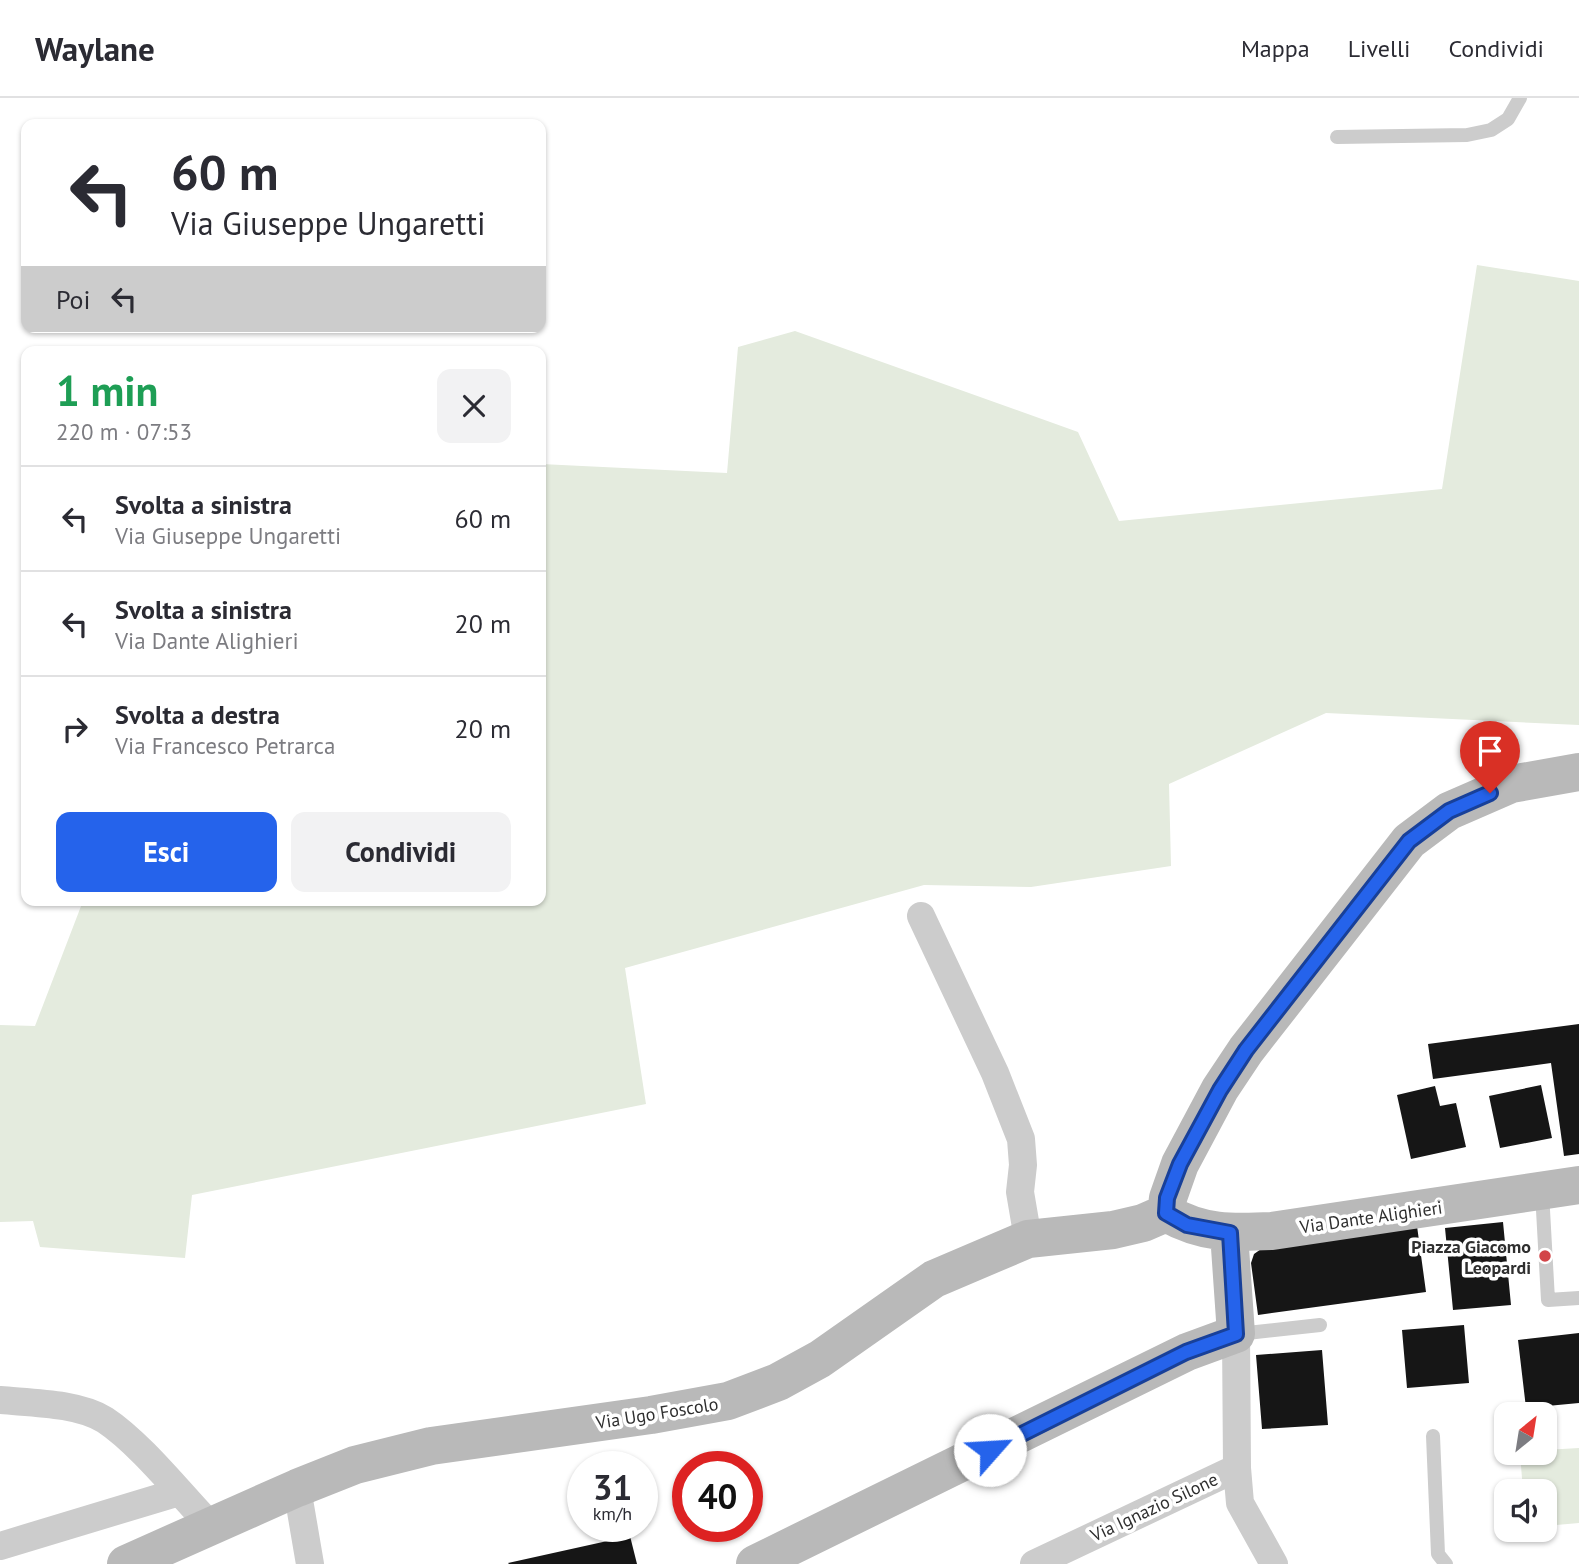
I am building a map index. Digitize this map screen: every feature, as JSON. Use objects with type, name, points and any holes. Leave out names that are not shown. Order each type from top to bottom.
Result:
[{"type":"street","points":[[1166,1213],[1167,1198],[1180,1164],[1240,1060],[1409,841],[1449,811],[1511,784],[1579,772]]},
{"type":"street","points":[[921,916],[995,1073],[1021,1139],[1023,1165],[1020,1192],[1028,1239]]},
{"type":"street","name":"Via Dante Alighieri","points":[[1166,1213],[1187,1225],[1230,1233],[1272,1231],[1579,1185]]},
{"type":"street","name":"Via Ugo Foscolo","points":[[126,1564],[355,1465],[431,1446],[651,1415],[728,1401],[778,1382],[820,1359],[934,1279],[1028,1239],[1113,1230],[1143,1223],[1166,1213]]},
{"type":"street","points":[[1230,1233],[1236,1334],[1237,1468],[1240,1503],[1274,1564]]},
{"type":"street","points":[[755,1564],[1186,1352],[1236,1334]]},
{"type":"street","points":[[0,1400],[66,1407],[103,1419],[133,1443],[211,1526]]},
{"type":"street","name":"Via Ignazio Silone","points":[[1034,1564],[1237,1468]]},
{"type":"street","points":[[297,1488],[310,1564]]},
{"type":"street","points":[[0,1546],[178,1492]]},
{"type":"lane","points":[[1337,137],[1467,135],[1491,130],[1508,118],[1521,98]]},
{"type":"lane","points":[[1542,1191],[1548,1300],[1579,1298]]},
{"type":"lane","points":[[1236,1334],[1320,1325]]},
{"type":"lane","points":[[1433,1436],[1438,1554],[1446,1564]]},
{"type":"shaded area","points":[[1477,265],[1579,281],[1579,725],[1326,713],[1169,784],[1171,866],[1031,887],[924,885],[625,968],[646,1104],[192,1195],[185,1258],[40,1247],[33,1221],[0,1222],[0,1025],[35,1026],[81,906],[546,906],[546,464],[727,473],[738,347],[795,331],[1078,432],[1119,521],[1442,489]]},
{"type":"shaded area","points":[[1579,1448],[1579,1523],[1557,1525],[1557,1479],[1522,1479],[1521,1465],[1558,1465],[1558,1449]]},
{"type":"building","points":[[1579,1024],[1579,1154],[1564,1156],[1551,1063],[1433,1079],[1428,1044]]},
{"type":"building","points":[[1541,1085],[1552,1138],[1500,1148],[1489,1096]]},
{"type":"building","points":[[1435,1086],[1440,1106],[1456,1103],[1466,1147],[1411,1159],[1397,1095]]},
{"type":"building","points":[[1503,1222],[1511,1305],[1453,1310],[1445,1228]]},
{"type":"building","points":[[1417,1226],[1426,1292],[1258,1315],[1251,1263],[1254,1254],[1264,1247]]},
{"type":"building","points":[[1464,1325],[1469,1383],[1407,1388],[1402,1330]]},
{"type":"building","points":[[1579,1333],[1579,1403],[1558,1405],[1558,1402],[1525,1402],[1518,1340]]},
{"type":"building","points":[[1322,1350],[1328,1425],[1262,1429],[1256,1355]]},
{"type":"building","points":[[603,1542],[632,1542],[637,1564],[509,1564]]},
{"type":"place","name":"Piazza Giacomo Leopardi","points":[[1545,1256]]},
{"type":"route","points":[[990,1450],[1186,1352],[1236,1334],[1230,1233],[1187,1225],[1166,1213],[1167,1198],[1180,1164],[1220,1090],[1246,1050],[1409,841],[1449,811],[1490,793]]}]
